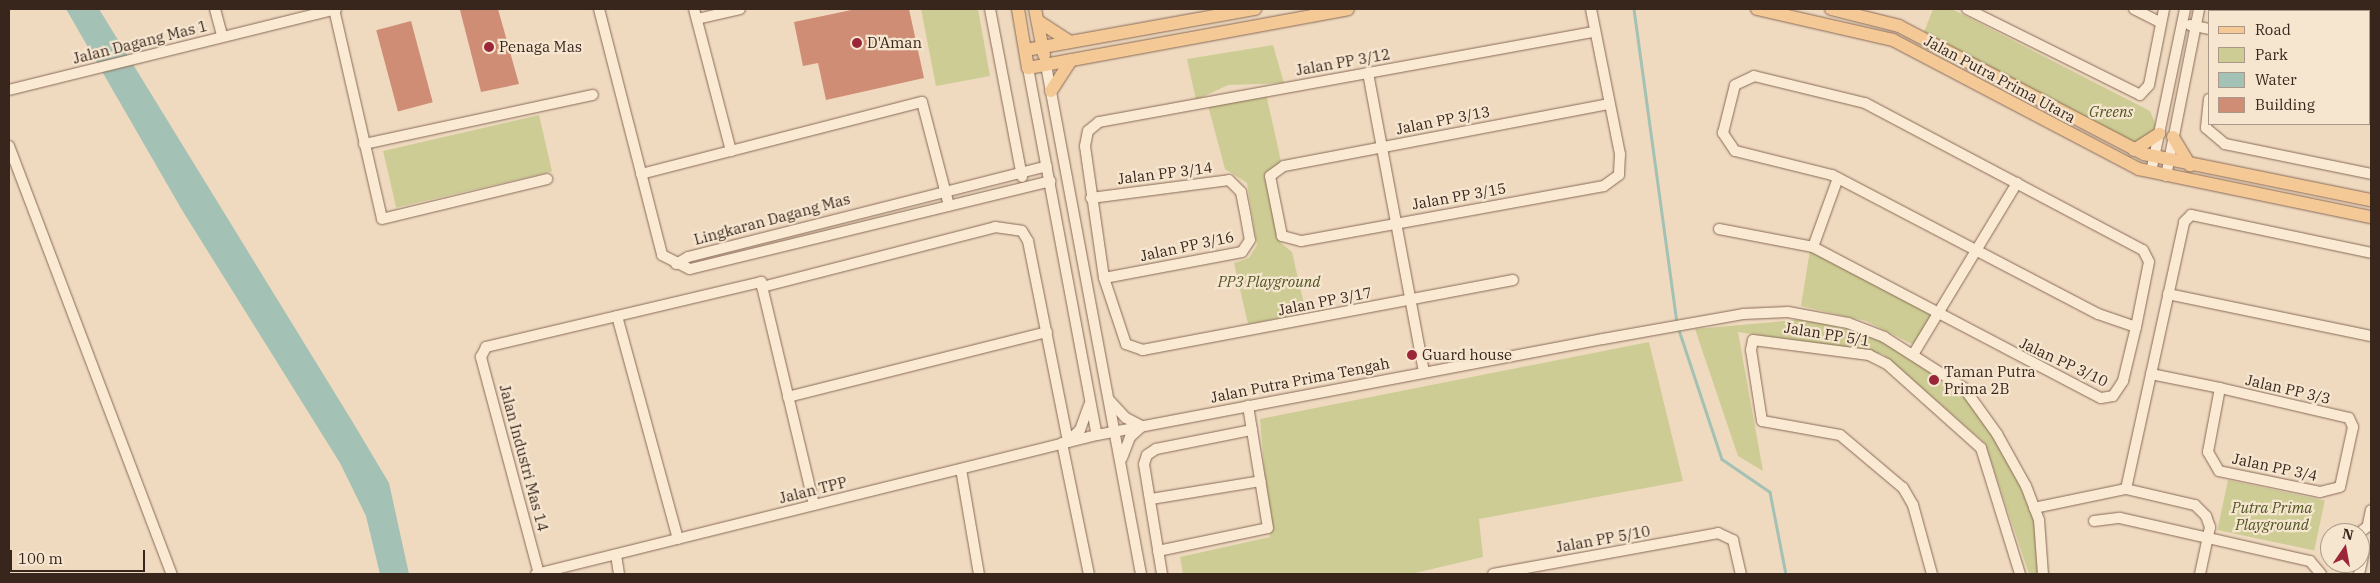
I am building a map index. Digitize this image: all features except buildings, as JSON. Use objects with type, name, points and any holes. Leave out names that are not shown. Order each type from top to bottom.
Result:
[{"type":"main road","points":[[1018,9],[1028,68],[1348,9]]},
{"type":"main road","points":[[1026,50],[1255,9]]},
{"type":"main road","name":"Jalan Putra Prima Utara","points":[[1757,9],[1893,40],[2118,160],[2152,172],[2371,218]]},
{"type":"main road","name":"Jalan Putra Prima Utara","points":[[1831,9],[1899,26],[2134,150],[2190,165],[2371,200]]},
{"type":"main road","points":[[1037,15],[1070,42]]},
{"type":"main road","points":[[1037,15],[1046,65]]},
{"type":"main road","points":[[1051,91],[1071,60]]},
{"type":"main road","points":[[2134,150],[2159,134]]},
{"type":"main road","points":[[2173,137],[2190,165]]},
{"type":"street","points":[[215,9],[222,36]]},
{"type":"street","points":[[335,9],[382,219],[547,179]]},
{"type":"street","name":"Jalan Dagang Mas 1","points":[[9,90],[335,9]]},
{"type":"street","points":[[599,9],[662,255],[676,264]]},
{"type":"street","points":[[731,151],[696,14],[740,9]]},
{"type":"street","points":[[990,9],[1024,187]]},
{"type":"street","points":[[1591,9],[1593,32],[1608,104]]},
{"type":"street","points":[[1967,9],[2133,95],[2140,96],[2149,85],[2164,9]]},
{"type":"street","points":[[2134,9],[2161,23]]},
{"type":"street","points":[[2152,172],[2185,9]]},
{"type":"street","points":[[2166,176],[2199,9]]},
{"type":"street","points":[[2182,23],[2208,29]]},
{"type":"street","name":"Jalan PP 3/12","points":[[1091,198],[1085,146],[1088,131],[1099,122],[1593,32]]},
{"type":"street","points":[[1046,65],[1141,574]]},
{"type":"street","points":[[1028,68],[1097,435]]},
{"type":"street","points":[[1368,73],[1424,371]]},
{"type":"street","points":[[1754,76],[1865,103],[2017,183],[2148,256],[2136,327],[2098,314],[1838,178],[1735,150],[1724,133],[1735,85],[1754,76]]},
{"type":"street","points":[[364,144],[593,95]]},
{"type":"street","points":[[641,174],[922,102],[949,206]]},
{"type":"street","name":"Jalan PP 3/13","points":[[1301,241],[1282,236],[1275,212],[1270,176],[1284,166],[1608,104]]},
{"type":"street","name":"Jalan PP 3/15","points":[[1301,241],[1604,186],[1619,175],[1620,154],[1608,104]]},
{"type":"street","points":[[2208,109],[2206,128],[2225,144],[2371,174]]},
{"type":"street","points":[[9,146],[172,574]]},
{"type":"street","name":"Lingkaran Dagang Mas","points":[[676,264],[688,256],[945,190],[1047,166]]},
{"type":"street","points":[[1813,247],[1838,178]]},
{"type":"street","name":"Jalan PP 3/14","points":[[1091,198],[1230,180],[1241,192],[1246,218]]},
{"type":"street","name":"Lingkaran Dagang Mas","points":[[676,264],[690,269],[1050,181]]},
{"type":"street","points":[[2017,183],[1914,353],[1964,388],[1998,434],[2034,508],[2043,574]]},
{"type":"street","points":[[1091,198],[1104,278]]},
{"type":"street","points":[[2126,489],[2184,222],[2191,215],[2371,253]]},
{"type":"street","name":"Jalan PP 3/16","points":[[1104,278],[1242,252],[1250,240],[1246,218]]},
{"type":"street","points":[[762,287],[1009,226],[1028,241],[1047,332],[1089,574]]},
{"type":"street","points":[[1719,229],[1813,247],[1937,314]]},
{"type":"street","name":"Jalan PP 3/17","points":[[1104,278],[1126,344],[1143,350],[1512,280]]},
{"type":"street","points":[[678,539],[617,316],[761,282],[814,505]]},
{"type":"street","points":[[2168,294],[2371,336]]},
{"type":"street","name":"Jalan Putra Prima Tengah","points":[[1097,435],[1424,371],[1744,314],[1788,312],[1848,323],[1914,353]]},
{"type":"street","name":"Jalan PP 3/10","points":[[1937,314],[2100,398],[2113,396],[2122,381],[2136,327]]},
{"type":"street","name":"Jalan Industri Mas 14","points":[[538,574],[482,350],[617,316]]},
{"type":"street","points":[[788,397],[1047,332]]},
{"type":"street","name":"Jalan PP 5/1","points":[[1932,574],[1913,505],[1904,488],[1840,435],[1762,421],[1757,380],[1750,350],[1753,340],[1761,338],[1880,358],[1981,448],[2020,574]]},
{"type":"street","name":"Jalan PP 3/3","points":[[2152,374],[2349,418]]},
{"type":"street","name":"Jalan PP 3/4","points":[[2220,388],[2208,452],[2219,471],[2331,491],[2345,476],[2353,427],[2349,418]]},
{"type":"street","points":[[1108,399],[1126,418],[1142,426],[1130,437],[1120,463]]},
{"type":"street","points":[[1065,442],[1080,430],[1090,401]]},
{"type":"street","points":[[1158,551],[1268,528],[1248,406]]},
{"type":"street","points":[[1162,574],[1144,464],[1156,449],[1252,430]]},
{"type":"street","name":"Jalan TPP","points":[[538,574],[1097,435]]},
{"type":"street","points":[[960,469],[979,574]]},
{"type":"street","points":[[1151,499],[1261,481]]},
{"type":"street","points":[[2034,508],[2126,489],[2195,505],[2206,516],[2208,538],[2200,574]]},
{"type":"street","points":[[2370,524],[2371,510]]},
{"type":"street","points":[[2094,521],[2120,518],[2310,561],[2321,574]]},
{"type":"street","name":"Jalan PP 5/10","points":[[1493,574],[1718,533],[1733,540],[1741,574]]},
{"type":"street","points":[[616,554],[620,574]]},
{"type":"green space","points":[[921,9],[978,9],[990,76],[936,86]]},
{"type":"green space","name":"Greens","points":[[1933,9],[1952,9],[2150,111],[2157,127],[2136,145],[1924,32]]},
{"type":"green space","points":[[1273,45],[1284,83],[1228,85],[1196,100],[1187,59]]},
{"type":"green space","name":"PP3 Playground","points":[[1266,94],[1281,161],[1268,175],[1281,243],[1292,252],[1306,313],[1248,324],[1234,263],[1249,258],[1257,245],[1247,183],[1225,169],[1207,102]]},
{"type":"green space","points":[[539,115],[552,172],[396,208],[383,151]]},
{"type":"green space","points":[[1810,250],[1933,315],[1914,345],[1866,321],[1801,306]]},
{"type":"green space","points":[[1807,319],[1875,337],[1964,394],[2011,464],[2034,521],[2039,574],[2029,574],[1985,443],[1883,354],[1738,332],[1763,471],[1738,456],[1695,329]]},
{"type":"green space","points":[[1649,342],[1683,481],[1479,519],[1483,557],[1411,574],[1183,574],[1180,557],[1270,537],[1260,419]]},
{"type":"green space","name":"Putra Prima Playground","points":[[2228,480],[2325,501],[2314,550],[2217,530]]},
{"type":"water","points":[[66,9],[99,9],[352,421],[389,483],[409,574],[380,574],[366,516],[340,463],[182,210]]},
{"type":"waterway","points":[[1634,9],[1677,322]]},
{"type":"waterway","points":[[1678,327],[1722,459],[1770,492],[1786,574]]},
{"type":"place","name":"D'Aman","points":[[857,43]]},
{"type":"place","name":"Penaga Mas","points":[[489,47]]},
{"type":"place","name":"Guard house","points":[[1412,355]]},
{"type":"place","name":"Taman Putra Prima 2B","points":[[1934,380]]}]
